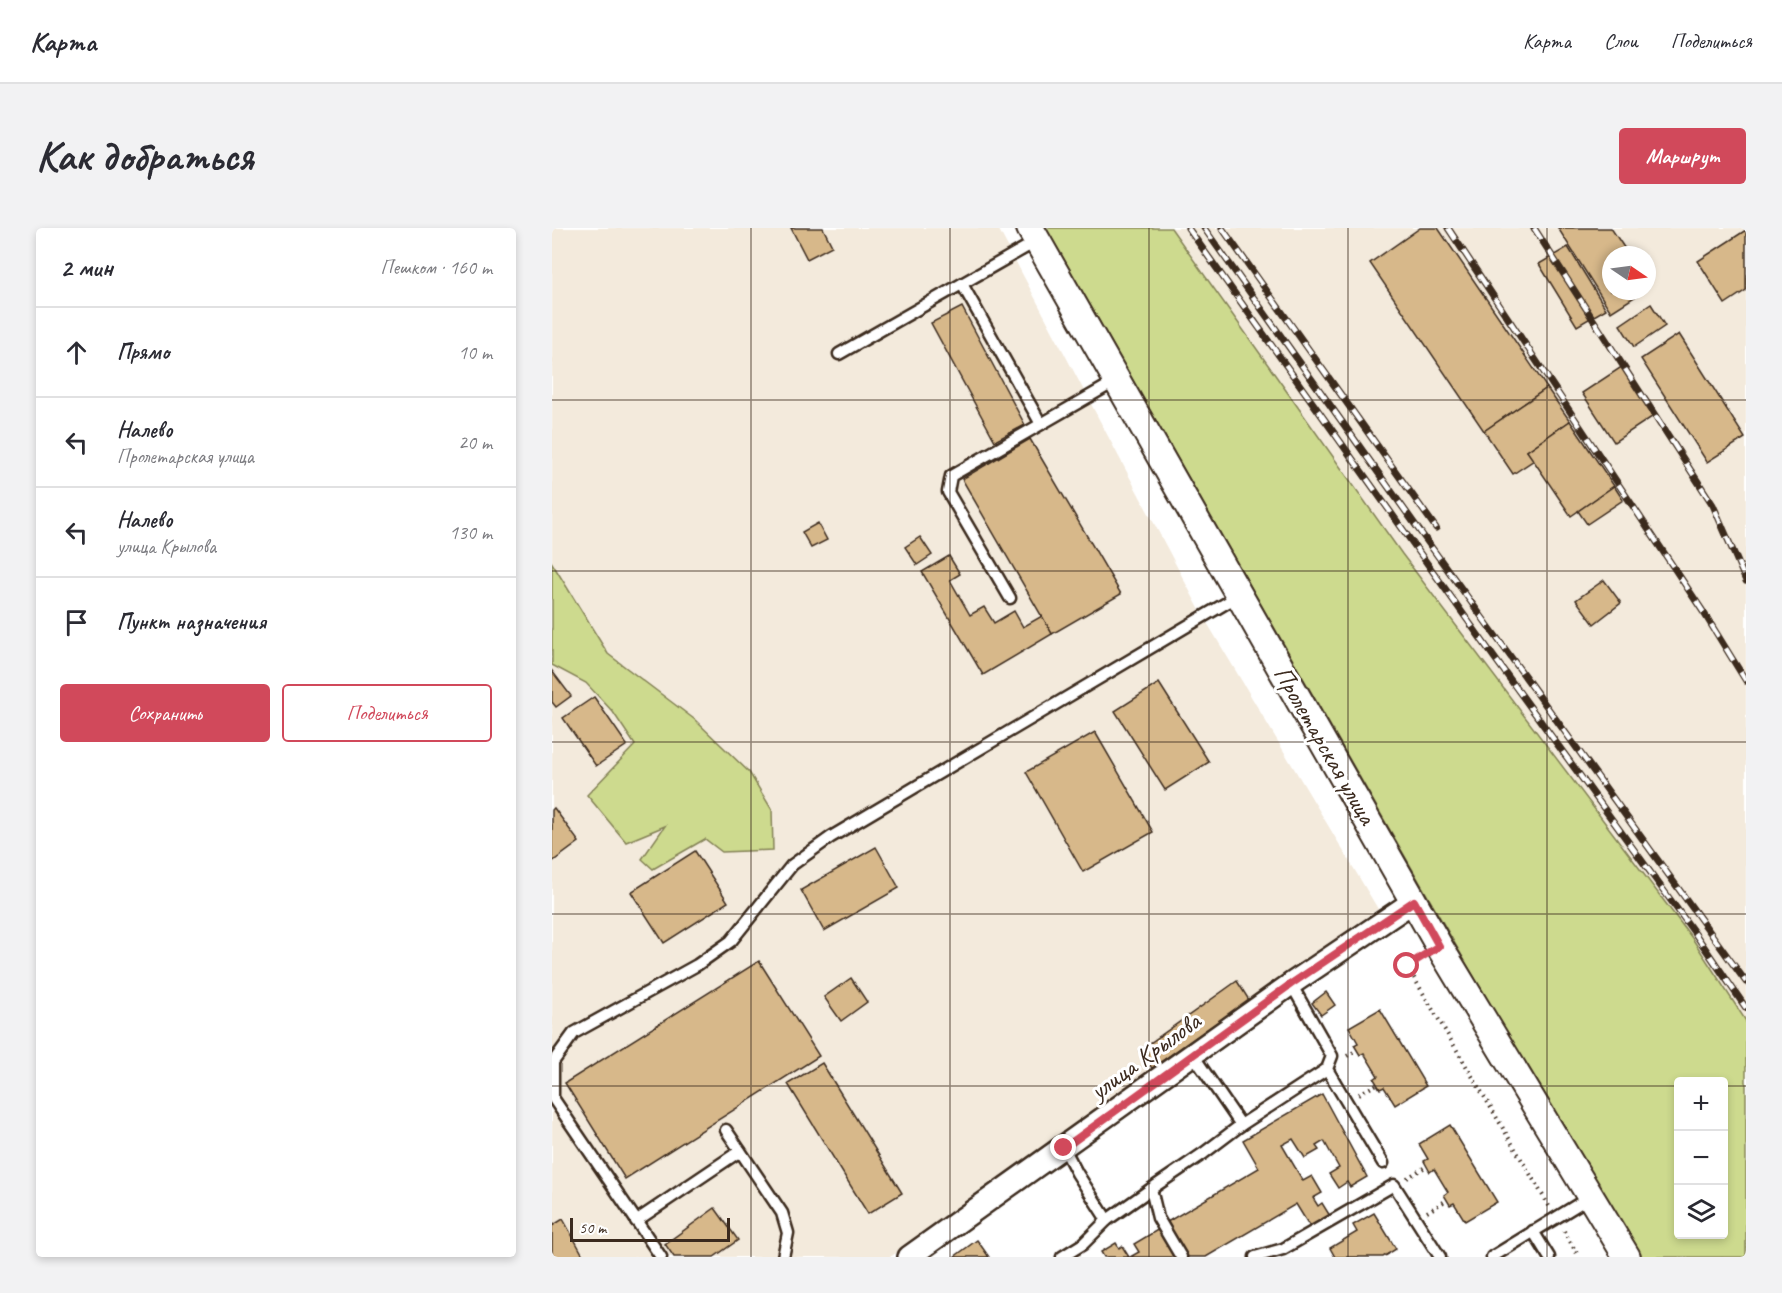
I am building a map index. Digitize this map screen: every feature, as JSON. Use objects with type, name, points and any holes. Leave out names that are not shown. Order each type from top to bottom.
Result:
[{"type":"street","name":"Пролетарская улица","points":[[1034,234],[1439,946],[1627,1257]]},
{"type":"street","name":"улица Крылова","points":[[909,1257],[1291,984],[1414,901]]},
{"type":"lane","points":[[839,354],[962,284],[1034,234]]},
{"type":"lane","points":[[962,284],[1041,424]]},
{"type":"lane","points":[[1010,598],[948,492],[951,476],[1117,381]]},
{"type":"lane","points":[[661,1257],[553,1098],[553,1062],[574,1033],[697,965],[731,941],[792,865],[831,837],[1240,595]]},
{"type":"lane","points":[[1062,1257],[1083,1245],[1107,1220],[1241,1125],[1327,1069],[1332,1056],[1291,984]]},
{"type":"lane","points":[[1193,1055],[1241,1125]]},
{"type":"lane","points":[[1327,1069],[1383,1162]]},
{"type":"lane","points":[[726,1130],[782,1213],[788,1233],[783,1257]]},
{"type":"lane","points":[[1064,1148],[1107,1220]]},
{"type":"lane","points":[[636,1221],[740,1151]]},
{"type":"lane","points":[[1255,1257],[1283,1249],[1394,1185],[1440,1257]]},
{"type":"lane","points":[[1151,1189],[1158,1218],[1181,1257]]},
{"type":"lane","points":[[1492,1257],[1590,1197]]},
{"type":"lane","points":[[1533,1231],[1549,1257]]},
{"type":"path","points":[[1439,946],[1407,966],[1579,1257]]},
{"type":"path","points":[[1394,1185],[1427,1166]]},
{"type":"path","points":[[1416,1219],[1447,1200]]},
{"type":"shaded area","points":[[552,228],[998,228],[1203,616],[1378,909],[1152,1068],[956,1214],[890,1257],[552,1257]]},
{"type":"shaded area","points":[[1171,228],[1746,228],[1746,1021],[1692,938],[1402,554]]},
{"type":"green space","points":[[1046,228],[1171,228],[1402,554],[1692,938],[1746,1021],[1746,1257],[1640,1257],[1588,1174]]},
{"type":"green space","points":[[552,563],[608,654],[694,719],[749,772],[772,810],[773,850],[722,852],[705,839],[653,869],[642,859],[665,826],[626,842],[587,795],[635,745],[613,712],[586,683],[552,665]]},
{"type":"building","points":[[791,228],[823,228],[832,246],[807,259]]},
{"type":"building","points":[[1420,228],[1438,228],[1547,388],[1484,431],[1370,263]]},
{"type":"building","points":[[1558,228],[1611,228],[1623,246],[1602,246],[1602,298]]},
{"type":"building","points":[[1746,230],[1746,290],[1725,304],[1698,261]]},
{"type":"building","points":[[1568,247],[1606,309],[1577,326],[1539,264]]},
{"type":"building","points":[[1603,300],[1630,300],[1611,312]]},
{"type":"building","points":[[1651,304],[1665,326],[1634,347],[1620,325]]},
{"type":"building","points":[[962,307],[1025,425],[995,441],[931,323]]},
{"type":"building","points":[[1679,334],[1745,438],[1707,462],[1641,359]]},
{"type":"building","points":[[1623,366],[1655,415],[1614,442],[1582,393]]},
{"type":"building","points":[[1547,388],[1570,421],[1527,451],[1534,460],[1513,474],[1484,431]]},
{"type":"building","points":[[1570,421],[1614,486],[1571,516],[1527,451]]},
{"type":"building","points":[[1030,439],[1121,594],[1052,634],[962,479]]},
{"type":"building","points":[[1614,486],[1623,500],[1587,524],[1578,511]]},
{"type":"building","points":[[818,523],[827,540],[811,548],[802,532]]},
{"type":"building","points":[[920,537],[932,555],[917,565],[905,547]]},
{"type":"building","points":[[949,556],[960,574],[950,580],[970,615],[984,607],[994,623],[1014,611],[1023,627],[1042,616],[1052,634],[983,675],[922,572]]},
{"type":"building","points":[[1604,580],[1621,603],[1594,624],[1576,600]]},
{"type":"building","points":[[552,671],[571,696],[556,707],[552,702]]},
{"type":"building","points":[[1159,683],[1209,762],[1165,790],[1115,711]]},
{"type":"building","points":[[594,697],[627,745],[596,766],[563,718]]},
{"type":"building","points":[[1095,732],[1153,832],[1083,872],[1026,772]]},
{"type":"building","points":[[554,808],[579,842],[552,862],[552,810]]},
{"type":"building","points":[[876,847],[899,888],[824,931],[801,890]]},
{"type":"building","points":[[695,851],[728,902],[664,943],[631,892]]},
{"type":"building","points":[[759,961],[819,1056],[625,1179],[565,1083]]},
{"type":"building","points":[[851,978],[867,1002],[841,1021],[824,997]]},
{"type":"building","points":[[1237,981],[1249,1000],[1152,1068],[1139,1051]]},
{"type":"building","points":[[1326,992],[1335,1005],[1321,1015],[1312,1003]]},
{"type":"building","points":[[1380,1009],[1426,1086],[1395,1105],[1384,1087],[1380,1089],[1374,1079],[1378,1076],[1364,1053],[1360,1055],[1354,1045],[1358,1043],[1349,1027]]},
{"type":"building","points":[[822,1063],[902,1193],[868,1214],[788,1084]]},
{"type":"building","points":[[1322,1094],[1367,1177],[1350,1187],[1347,1182],[1338,1188],[1329,1174],[1339,1168],[1324,1141],[1316,1146],[1319,1150],[1305,1158],[1293,1139],[1282,1145],[1303,1181],[1312,1176],[1322,1193],[1313,1198],[1318,1206],[1322,1203],[1330,1216],[1310,1227],[1296,1204],[1206,1257],[1188,1257],[1167,1222],[1259,1168],[1243,1140]]},
{"type":"building","points":[[1450,1125],[1497,1202],[1465,1221],[1454,1203],[1450,1205],[1444,1195],[1448,1192],[1434,1169],[1430,1172],[1424,1161],[1428,1159],[1419,1144]]},
{"type":"building","points":[[715,1208],[738,1240],[714,1257],[674,1257],[665,1244]]},
{"type":"building","points":[[1374,1213],[1396,1249],[1383,1257],[1335,1257],[1330,1248],[1357,1232],[1353,1225]]},
{"type":"building","points":[[563,1219],[584,1257],[552,1257],[552,1226]]},
{"type":"building","points":[[1159,1229],[1176,1257],[1130,1257],[1139,1252],[1134,1244]]},
{"type":"building","points":[[977,1240],[989,1257],[954,1257]]},
{"type":"building","points":[[1116,1243],[1119,1248],[1122,1246],[1129,1257],[1104,1257],[1101,1252]]},
{"type":"railway","points":[[1188,228],[1496,660],[1696,935],[1746,1008]]},
{"type":"railway","points":[[1204,228],[1746,982]]},
{"type":"railway","points":[[1222,228],[1436,528]]},
{"type":"railway","points":[[1448,228],[1704,613],[1746,681]]},
{"type":"railway","points":[[1534,228],[1713,505],[1746,581]]},
{"type":"route","points":[[1064,1148],[1291,984],[1414,901],[1439,946],[1407,966]]}]
